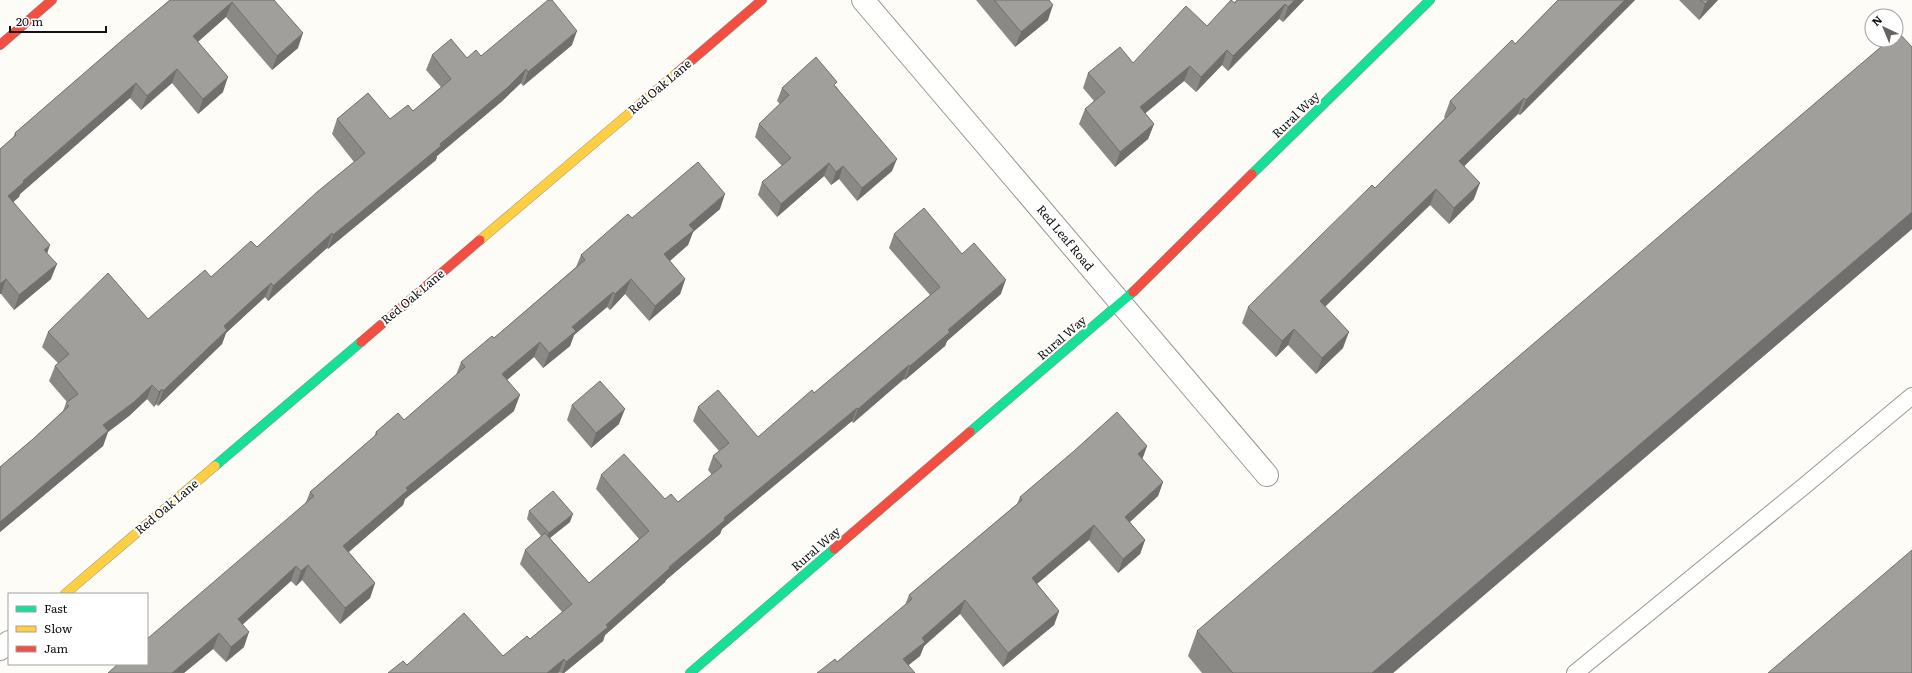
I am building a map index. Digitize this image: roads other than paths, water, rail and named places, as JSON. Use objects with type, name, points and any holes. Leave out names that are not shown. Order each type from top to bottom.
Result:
[{"type":"street","points":[[0,45],[52,0]]},
{"type":"street","name":"Red Oak Lane","points":[[66,593],[762,0]]},
{"type":"street","name":"Red Leaf Road","points":[[863,0],[1267,475]]},
{"type":"street","name":"Rural Way","points":[[690,673],[1121,303],[1430,0]]},
{"type":"street","points":[[0,649],[8,643]]},
{"type":"lane","points":[[1575,673],[1912,396]]}]
